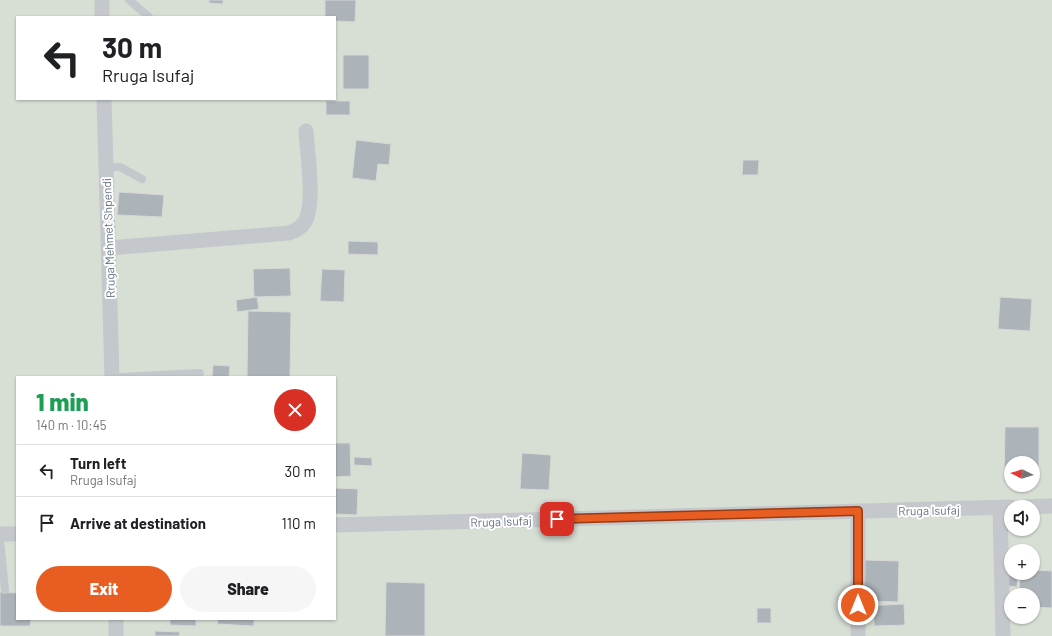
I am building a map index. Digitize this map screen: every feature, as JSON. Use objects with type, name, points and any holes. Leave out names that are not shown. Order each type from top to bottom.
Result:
[{"type":"street","points":[[102,0],[102,16]]},
{"type":"street","name":"Rruga Mehmet Shpendi","points":[[104,100],[112,376]]},
{"type":"street","points":[[109,248],[289,233],[297,230],[309,213],[310,200],[306,131]]},
{"type":"street","points":[[1040,506],[1052,506]]},
{"type":"street","name":"Rruga Isufaj","points":[[336,526],[1004,508]]},
{"type":"street","points":[[858,511],[858,636]]},
{"type":"street","points":[[0,534],[16,534]]},
{"type":"street","name":"Rruga Isufaj","points":[[1003,636],[1005,536]]},
{"type":"street","points":[[116,620],[116,636]]},
{"type":"lane","points":[[129,0],[148,16]]},
{"type":"lane","points":[[106,168],[120,167],[142,179]]},
{"type":"lane","points":[[141,376],[200,373]]},
{"type":"lane","points":[[0,540],[4,590]]},
{"type":"shaded area","points":[[0,0],[1052,0],[1052,636],[0,636]]},
{"type":"building","points":[[209,0],[223,0],[223,4],[209,3]]},
{"type":"building","points":[[325,0],[356,0],[355,22],[336,21],[336,16],[325,16]]},
{"type":"building","points":[[343,55],[369,55],[369,89],[343,89]]},
{"type":"building","points":[[326,101],[350,101],[350,115],[326,115]]},
{"type":"building","points":[[356,140],[391,144],[389,165],[378,164],[376,181],[352,178]]},
{"type":"building","points":[[743,160],[759,160],[758,175],[742,175]]},
{"type":"building","points":[[119,192],[164,195],[162,217],[117,215]]},
{"type":"building","points":[[348,241],[378,242],[378,255],[348,254]]},
{"type":"building","points":[[290,268],[291,296],[254,297],[253,269]]},
{"type":"building","points":[[322,269],[345,270],[344,302],[320,301]]},
{"type":"building","points":[[257,297],[259,309],[237,312],[236,300]]},
{"type":"building","points":[[1000,297],[1032,299],[1030,331],[998,329]]},
{"type":"building","points":[[248,311],[291,312],[290,376],[247,376]]},
{"type":"building","points":[[213,365],[230,366],[229,376],[212,376]]},
{"type":"building","points":[[1005,427],[1039,427],[1039,456],[1004,456]]},
{"type":"building","points":[[336,443],[350,443],[351,476],[336,477]]},
{"type":"building","points":[[522,453],[551,455],[549,490],[520,489]]},
{"type":"building","points":[[354,457],[372,458],[372,466],[354,465]]},
{"type":"building","points":[[336,488],[358,489],[357,515],[336,514]]},
{"type":"building","points":[[865,560],[899,561],[898,602],[864,601]]},
{"type":"building","points":[[1040,570],[1052,571],[1052,608],[1040,607],[1040,588],[1019,588],[1020,580],[1040,580]]},
{"type":"building","points":[[1009,580],[1018,580],[1017,587],[1008,586]]},
{"type":"building","points":[[386,582],[425,583],[425,636],[385,636]]},
{"type":"building","points":[[0,592],[16,593],[16,620],[31,620],[30,626],[0,626]]},
{"type":"building","points":[[904,604],[905,625],[874,626],[874,616],[866,616],[865,606]]},
{"type":"building","points":[[757,608],[771,608],[771,623],[757,623]]},
{"type":"building","points":[[170,620],[196,620],[196,626],[170,625]]},
{"type":"building","points":[[218,620],[254,620],[254,626],[217,624]]},
{"type":"building","points":[[155,631],[180,632],[179,636],[155,636]]},
{"type":"route","points":[[557,519],[858,511],[858,605]]}]
